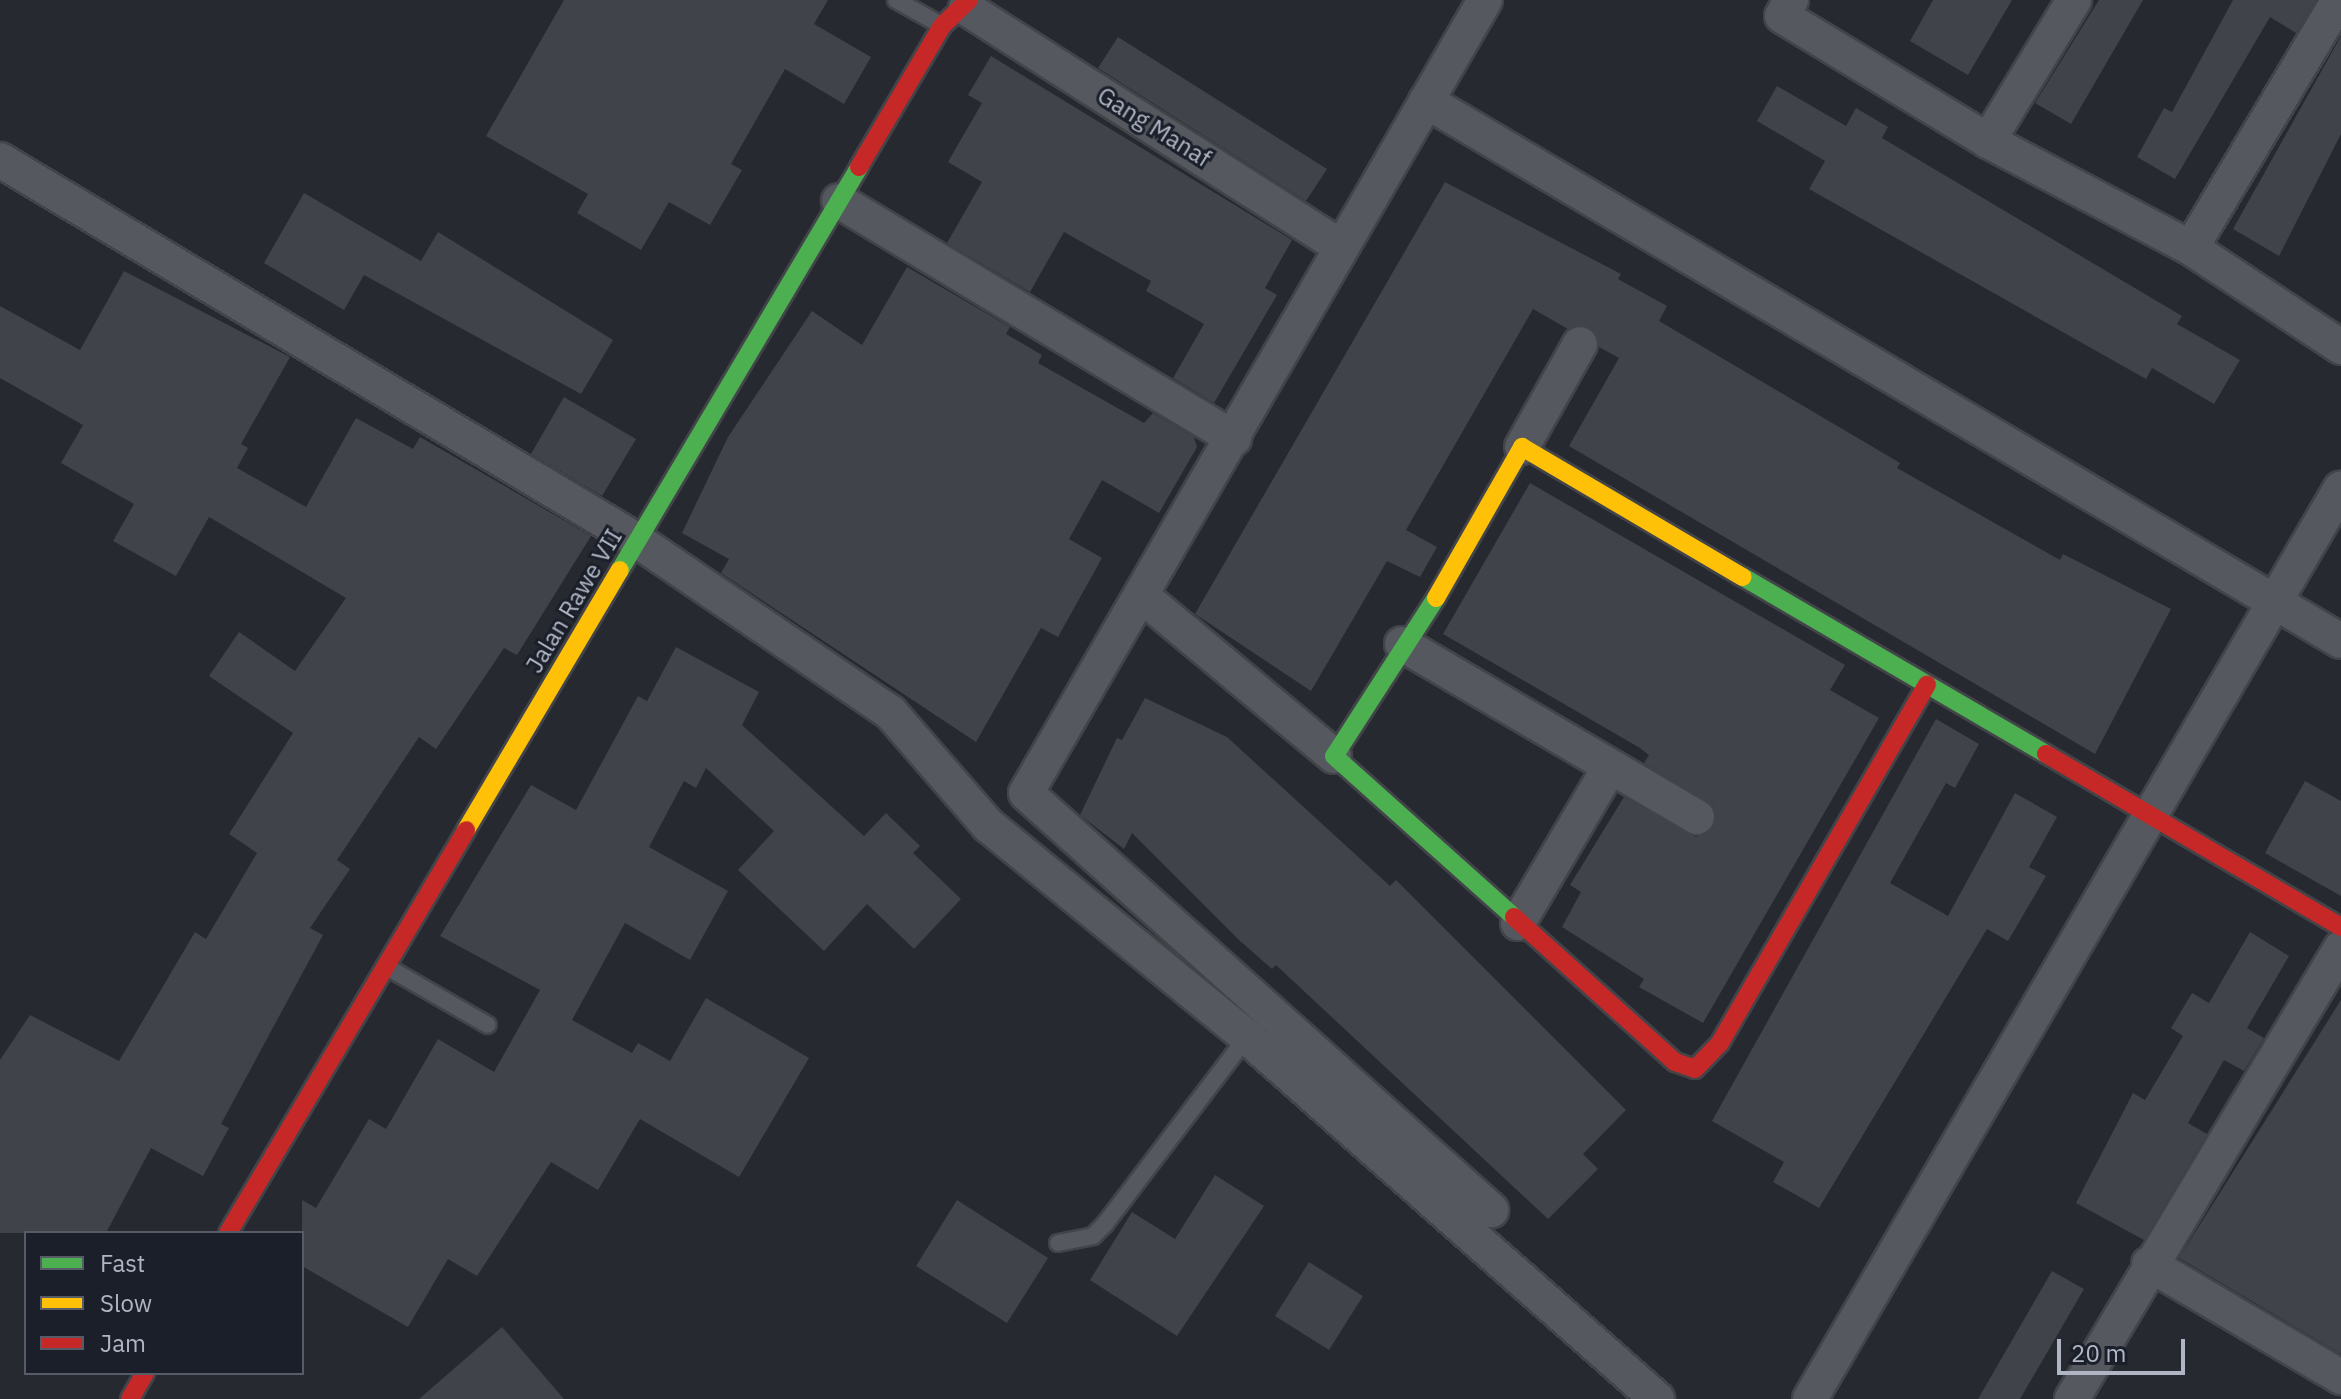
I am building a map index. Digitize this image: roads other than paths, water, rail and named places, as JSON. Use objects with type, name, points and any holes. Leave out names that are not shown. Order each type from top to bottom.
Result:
[{"type":"street","points":[[1485,0],[1341,247],[1027,801],[1491,1210]]},
{"type":"street","points":[[1791,0],[1782,16],[1988,141],[2191,248],[2341,347]]},
{"type":"street","points":[[1988,141],[2074,0]]},
{"type":"street","points":[[2191,248],[2339,0]]},
{"type":"street","name":"Jalan Rawe VII","points":[[229,1231],[839,201],[959,11]]},
{"type":"street","name":"Gang Manaf","points":[[959,11],[1341,247]]},
{"type":"street","points":[[1426,101],[2341,641]]},
{"type":"street","points":[[0,160],[638,541],[890,712],[988,825],[1247,1037],[1657,1399]]},
{"type":"street","points":[[839,201],[1234,438]]},
{"type":"street","points":[[1334,756],[1402,644],[1440,593],[1580,344]]},
{"type":"street","points":[[1522,447],[2152,813],[2341,927]]},
{"type":"street","points":[[1810,1399],[2341,488]]},
{"type":"street","points":[[1142,596],[1334,756],[1675,1062],[1695,1069],[1720,1043],[1927,685]]},
{"type":"street","points":[[1402,644],[1697,817]]},
{"type":"street","points":[[1518,923],[1610,767]]},
{"type":"street","points":[[2072,1399],[2149,1264],[2341,948]]},
{"type":"street","points":[[2149,1264],[2341,1377]]},
{"type":"street","points":[[130,1399],[144,1375]]},
{"type":"lane","points":[[896,0],[959,11]]},
{"type":"lane","points":[[386,966],[488,1025]]},
{"type":"lane","points":[[1058,1243],[1093,1236],[1105,1224],[1247,1037]]}]
